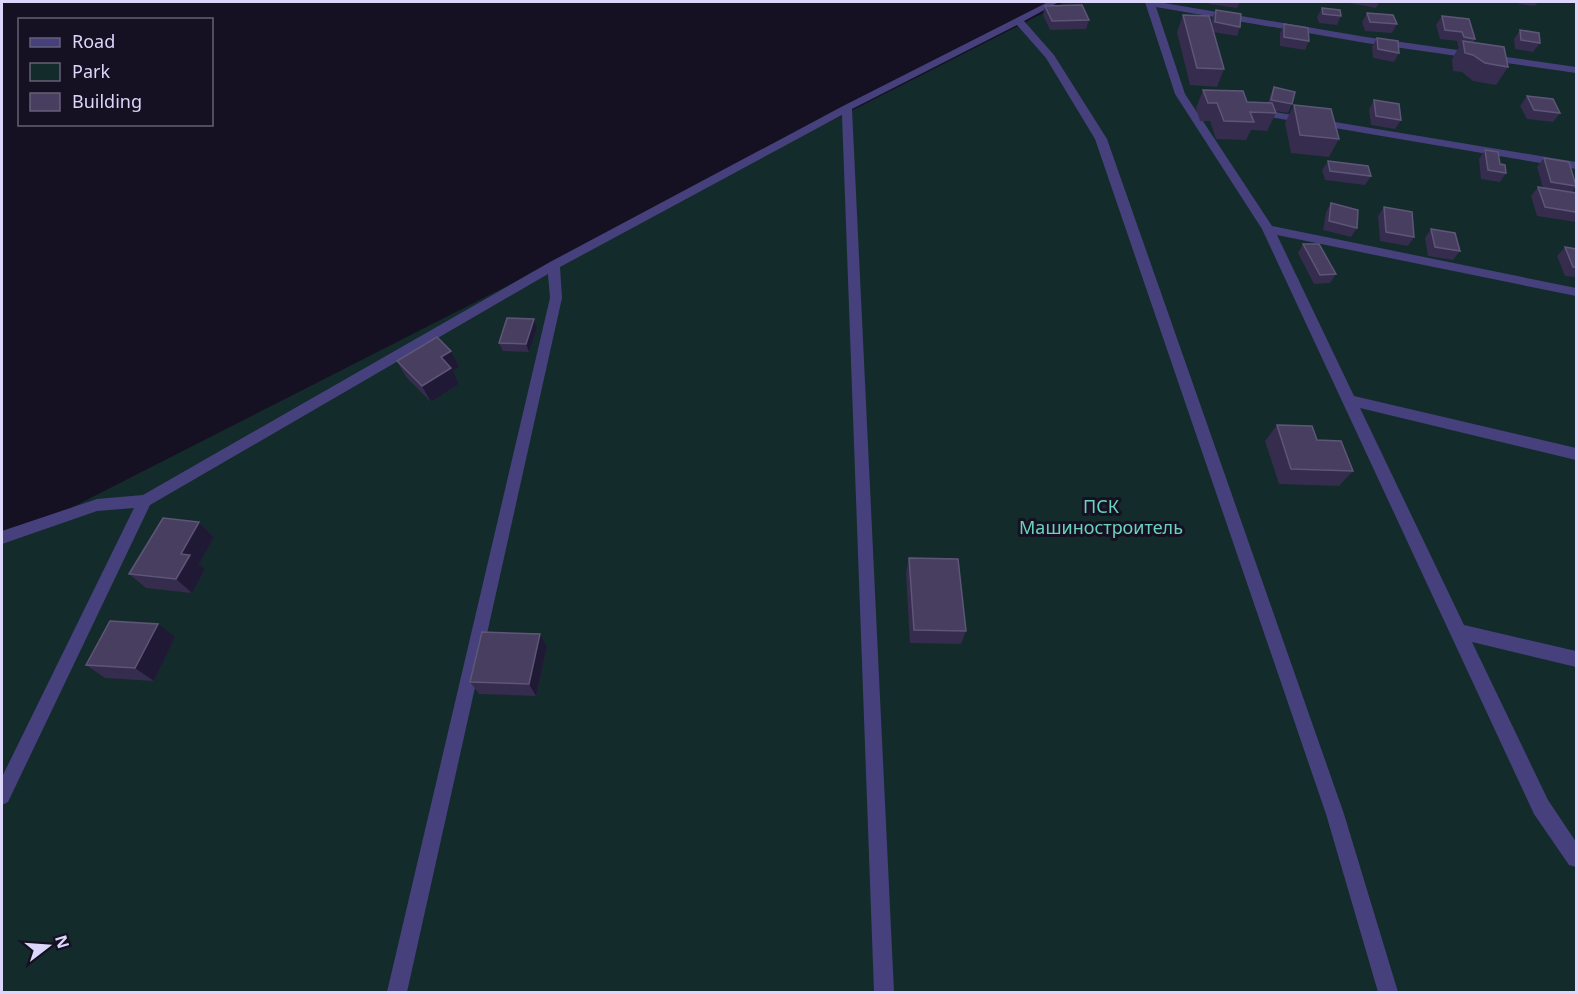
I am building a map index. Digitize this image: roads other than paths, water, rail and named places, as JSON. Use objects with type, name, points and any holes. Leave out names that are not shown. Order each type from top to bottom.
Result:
[{"type":"street","points":[[2,537],[97,505],[145,501],[554,265],[847,108],[1054,2]]},
{"type":"street","points":[[1150,2],[1366,40],[1576,70]]},
{"type":"street","points":[[1150,2],[1189,100],[1268,229],[1352,401],[1541,807],[1576,858]]},
{"type":"street","points":[[1018,20],[1050,57],[1101,139],[1335,814],[1388,993]]},
{"type":"street","points":[[847,108],[884,993]]},
{"type":"street","points":[[1241,109],[1576,166]]},
{"type":"street","points":[[1268,229],[1576,292]]},
{"type":"street","points":[[397,993],[556,298],[554,265]]},
{"type":"street","points":[[1352,401],[1576,454]]},
{"type":"street","points":[[2,796],[145,501]]},
{"type":"street","points":[[1459,631],[1576,660]]},
{"type":"park label","name":"ПСК Машиностроитель","points":[[1101,517]]}]
